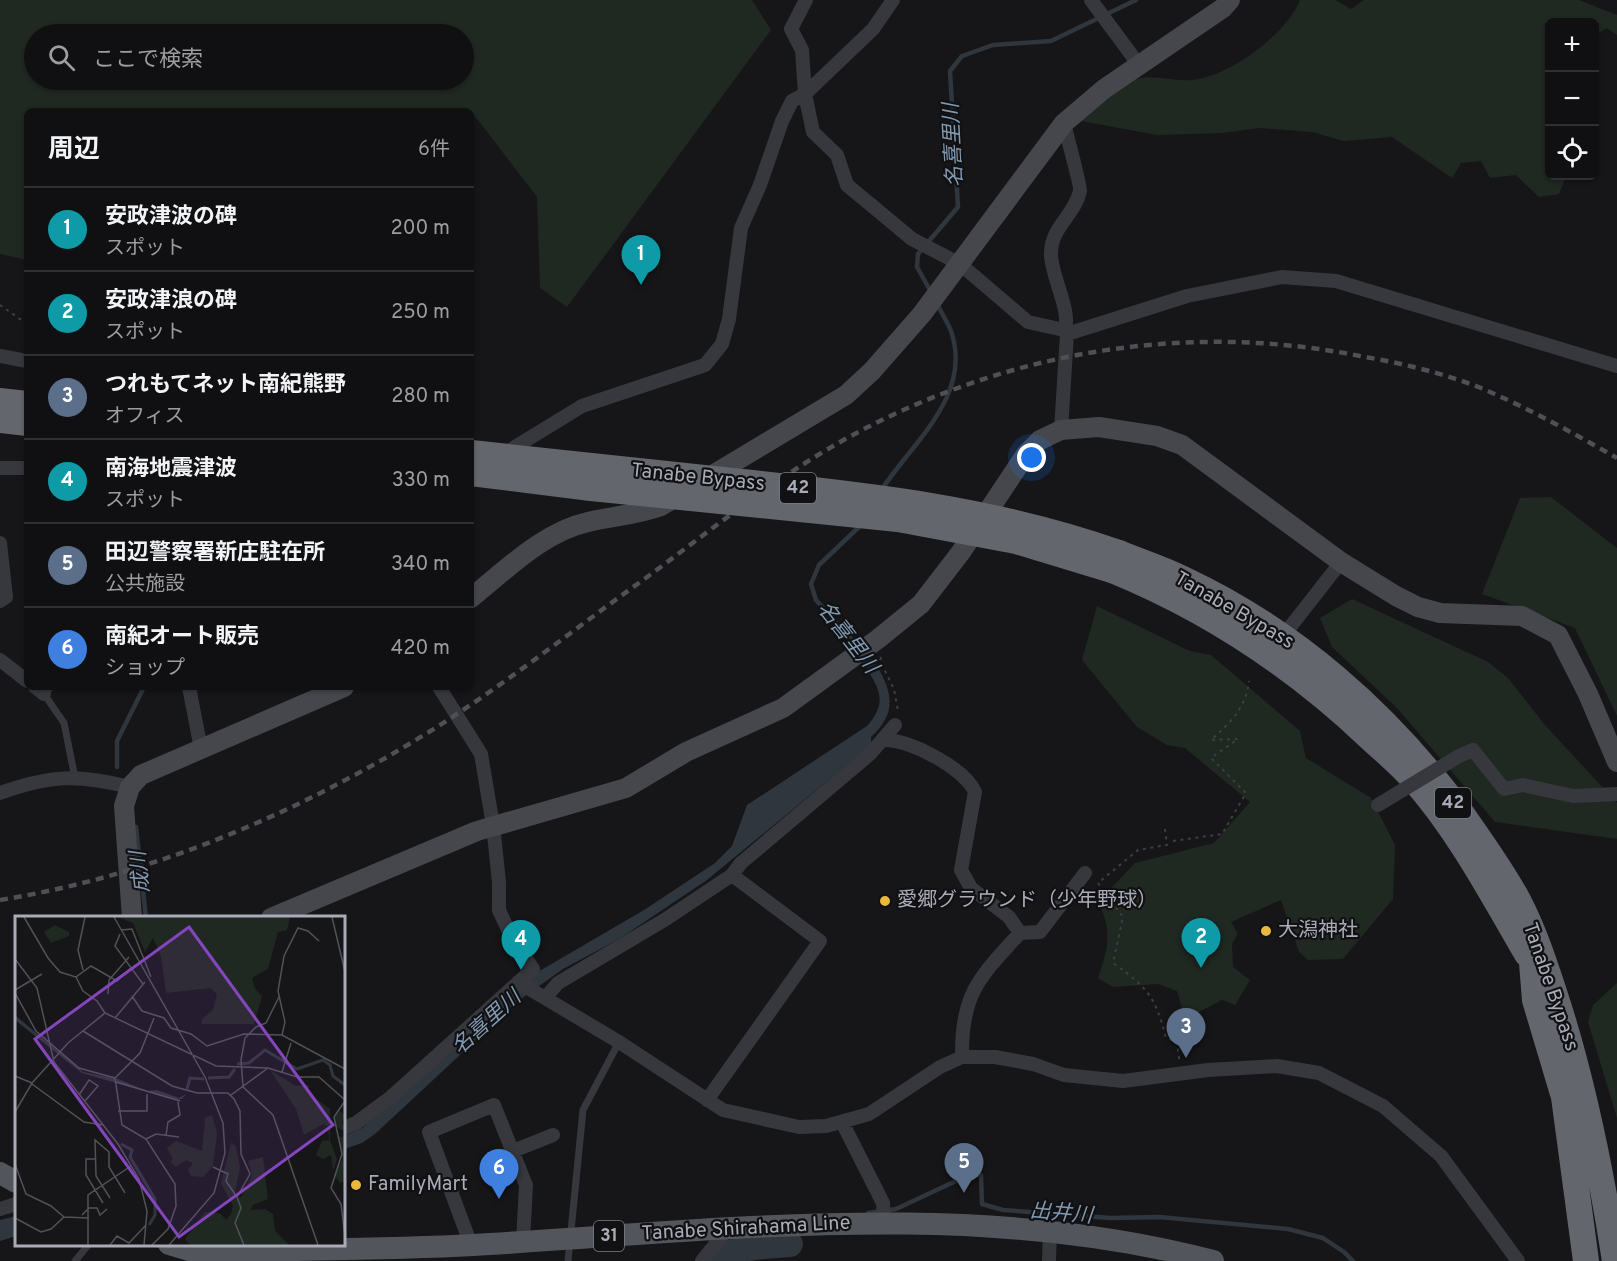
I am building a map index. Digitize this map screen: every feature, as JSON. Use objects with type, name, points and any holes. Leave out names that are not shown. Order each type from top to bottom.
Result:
[{"type":"highway","points":[[0,401],[24,404]]},
{"type":"highway","points":[[0,420],[24,423]]},
{"type":"highway","name":"Tanabe Bypass","points":[[474,453],[864,495],[935,506],[1059,532],[1116,562],[1194,608],[1276,646],[1351,689],[1416,754],[1486,847],[1543,944],[1585,1046],[1615,1261]]},
{"type":"highway","name":"Tanabe Bypass","points":[[474,473],[591,489],[898,519],[1116,562]]},
{"type":"highway","name":"Tanabe Bypass","points":[[1276,646],[1413,779],[1462,845],[1532,963],[1556,1028],[1576,1101],[1605,1189],[1602,1261]]},
{"type":"highway","name":"42","points":[[1532,963],[1535,1000],[1564,1097],[1586,1261]]},
{"type":"main road","points":[[0,1173],[15,1181]]},
{"type":"main road","name":"Tanabe Shirahama Line","points":[[173,1246],[196,1252],[471,1245],[727,1230],[883,1213],[1050,1230],[1153,1245],[1213,1261]]},
{"type":"street","points":[[806,0],[791,29],[802,50],[805,94],[813,132],[837,155],[847,185],[912,239],[960,264],[1011,311],[1028,322],[1065,332],[1187,296],[1282,277],[1336,281],[1617,366]]},
{"type":"street","points":[[474,487],[515,447],[582,406],[705,365],[722,344],[729,319],[741,228],[792,101],[805,94],[873,29],[893,0]]},
{"type":"street","points":[[474,596],[548,538],[587,522],[638,515],[661,506],[846,395],[872,371],[922,314],[1064,123],[1104,89],[1223,8],[1230,0]]},
{"type":"street","points":[[1094,5],[1139,65]]},
{"type":"street","points":[[1061,430],[1066,326],[1064,307],[1051,253],[1053,235],[1076,202],[1081,189],[1064,123]]},
{"type":"street","points":[[0,356],[24,360]]},
{"type":"street","points":[[276,916],[493,825],[626,788],[686,752],[783,708],[876,641],[921,604],[961,552],[1026,454],[1040,440],[1061,430],[1099,427],[1157,436],[1182,445],[1341,562],[1418,607],[1440,613],[1522,616],[1558,636],[1588,694],[1617,762]]},
{"type":"street","points":[[0,468],[24,468]]},
{"type":"street","points":[[0,543],[6,597],[0,601]]},
{"type":"street","points":[[1276,646],[1341,562]]},
{"type":"street","points":[[0,660],[24,679]]},
{"type":"street","points":[[190,690],[201,749]]},
{"type":"street","points":[[132,916],[124,806],[130,788],[141,775],[337,690]]},
{"type":"street","points":[[345,1128],[356,1123],[390,1098],[533,969],[510,934],[499,910],[499,882],[493,825],[481,754],[441,690]]},
{"type":"street","points":[[543,997],[558,983],[666,919],[732,875],[741,863],[884,740],[895,725]]},
{"type":"street","points":[[884,740],[897,740],[911,745],[961,773],[970,781],[975,792],[961,870],[971,888],[1010,918],[1020,933]]},
{"type":"street","points":[[1378,805],[1459,756],[1473,750],[1504,789],[1523,785],[1573,796],[1617,794]]},
{"type":"street","points":[[0,793],[39,779],[98,779],[130,788]]},
{"type":"street","points":[[962,1056],[964,1020],[975,983],[1020,933],[1040,932],[1085,873]]},
{"type":"street","points":[[707,1100],[820,941],[732,875]]},
{"type":"street","points":[[519,983],[619,1042],[723,1110],[799,1127],[826,1126],[868,1114],[940,1067],[962,1056],[995,1057],[1033,1064],[1064,1075],[1123,1081],[1277,1066],[1318,1073],[1383,1106],[1441,1156],[1518,1261]]},
{"type":"street","points":[[471,1245],[429,1132],[494,1105],[526,1185],[523,1241]]},
{"type":"street","points":[[842,1122],[883,1213]]},
{"type":"street","points":[[513,1151],[553,1135]]},
{"type":"street","points":[[0,1209],[15,1204]]},
{"type":"street","points":[[702,1261],[727,1230]]},
{"type":"street","points":[[1048,1261],[1050,1230]]},
{"type":"lane","points":[[44,690],[64,723],[75,778]]},
{"type":"lane","points":[[568,1261],[583,1110],[619,1042]]},
{"type":"lane","points":[[75,1261],[88,1246]]},
{"type":"path","points":[[0,305],[24,322]]},
{"type":"path","points":[[876,641],[883,646],[880,661],[894,689],[898,708],[895,725]]},
{"type":"path","points":[[1173,841],[1222,834],[1246,793],[1211,758],[1238,739],[1211,740],[1237,717],[1248,691],[1249,681]]},
{"type":"path","points":[[1165,829],[1167,845],[1138,850],[1098,883],[1123,917],[1113,963],[1137,980],[1158,1006],[1166,1038],[1177,1042],[1180,1074]]},
{"type":"shaded area","points":[[0,0],[752,0],[771,30],[567,307],[540,288],[537,197],[474,115],[474,108],[24,108],[24,259],[0,254]]},
{"type":"shaded area","points":[[1300,0],[1335,0],[1351,9],[1364,0],[1579,0],[1617,15],[1617,35],[1607,28],[1599,33],[1599,18],[1545,18],[1545,180],[1564,180],[1559,194],[1539,197],[1516,175],[1490,178],[1481,161],[1461,163],[1452,178],[1392,137],[1344,141],[1312,132],[1260,128],[1222,133],[1157,135],[1081,121],[1117,91],[1136,79],[1150,77],[1192,80],[1223,71],[1270,40],[1293,13]]},
{"type":"shaded area","points":[[1551,497],[1617,548],[1617,716],[1575,628],[1482,594],[1520,498]]},
{"type":"shaded area","points":[[1352,599],[1488,662],[1508,678],[1545,725],[1617,803],[1617,839],[1495,822],[1397,708],[1332,647],[1320,618]]},
{"type":"shaded area","points":[[1097,606],[1190,651],[1211,655],[1300,731],[1306,758],[1371,798],[1395,845],[1393,899],[1343,959],[1308,960],[1299,952],[1281,900],[1231,922],[1238,934],[1232,944],[1233,967],[1250,980],[1235,1005],[1222,1000],[1185,1019],[1177,991],[1158,984],[1113,987],[1098,978],[1106,949],[1107,931],[1103,912],[1098,902],[1135,863],[1214,843],[1250,802],[1185,748],[1167,745],[1137,727],[1082,660]]},
{"type":"shaded area","points":[[1617,983],[1617,1118],[1588,1022],[1593,1005]]},
{"type":"water","points":[[869,653],[882,675],[889,695],[887,716],[871,737],[871,745],[707,880],[619,939],[563,969],[518,1001],[375,1134],[362,1143],[345,1149],[345,1136],[362,1128],[516,988],[536,973],[644,910],[715,863],[732,846],[747,805],[867,726],[880,700],[876,685],[861,659]]},
{"type":"water","points":[[15,1216],[15,1236],[0,1241],[0,1220]]},
{"type":"waterway","name":"名喜里川","points":[[931,292],[917,267],[918,254],[958,207],[950,71],[962,56],[993,45],[1051,41],[1136,0]]},
{"type":"waterway","name":"名喜里川","points":[[882,489],[936,416],[947,397],[954,376],[956,354],[951,331],[936,302]]},
{"type":"waterway","name":"名喜里川","points":[[859,648],[816,600],[811,584],[819,565],[861,525]]},
{"type":"waterway","name":"成川","points":[[117,767],[117,741],[142,690]]},
{"type":"waterway","name":"成川","points":[[136,827],[146,916]]},
{"type":"waterway","name":"出井川","points":[[868,1213],[896,1209],[971,1174],[981,1175],[982,1204],[1003,1210],[1111,1218],[1159,1217],[1288,1229],[1323,1238],[1353,1261]]},
{"type":"waterway","name":"出井川","points":[[715,1261],[732,1252],[761,1246],[790,1244]]},
{"type":"railway","points":[[0,900],[120,873],[179,854],[236,832],[348,779],[478,700],[795,469],[849,437],[909,408],[970,384],[1033,365],[1097,352],[1163,344],[1228,342],[1294,346],[1360,356],[1422,369],[1481,388],[1533,412],[1617,458]]},
{"type":"place","name":"安政津波の碑","points":[[641,285]]},
{"type":"place","name":"愛郷グラウンド（少年野球）","points":[[885,901]]},
{"type":"place","name":"大潟神社","points":[[1266,931]]},
{"type":"place","name":"安政津浪の碑","points":[[1201,968]]},
{"type":"place","name":"南海地震津波","points":[[521,970]]},
{"type":"place","name":"つれもてネット南紀熊野","points":[[1186,1058]]},
{"type":"place","name":"FamilyMart","points":[[356,1185]]},
{"type":"place","name":"田辺警察署新庄駐在所","points":[[964,1193]]},
{"type":"place","name":"南紀オート販売","points":[[499,1199]]}]
